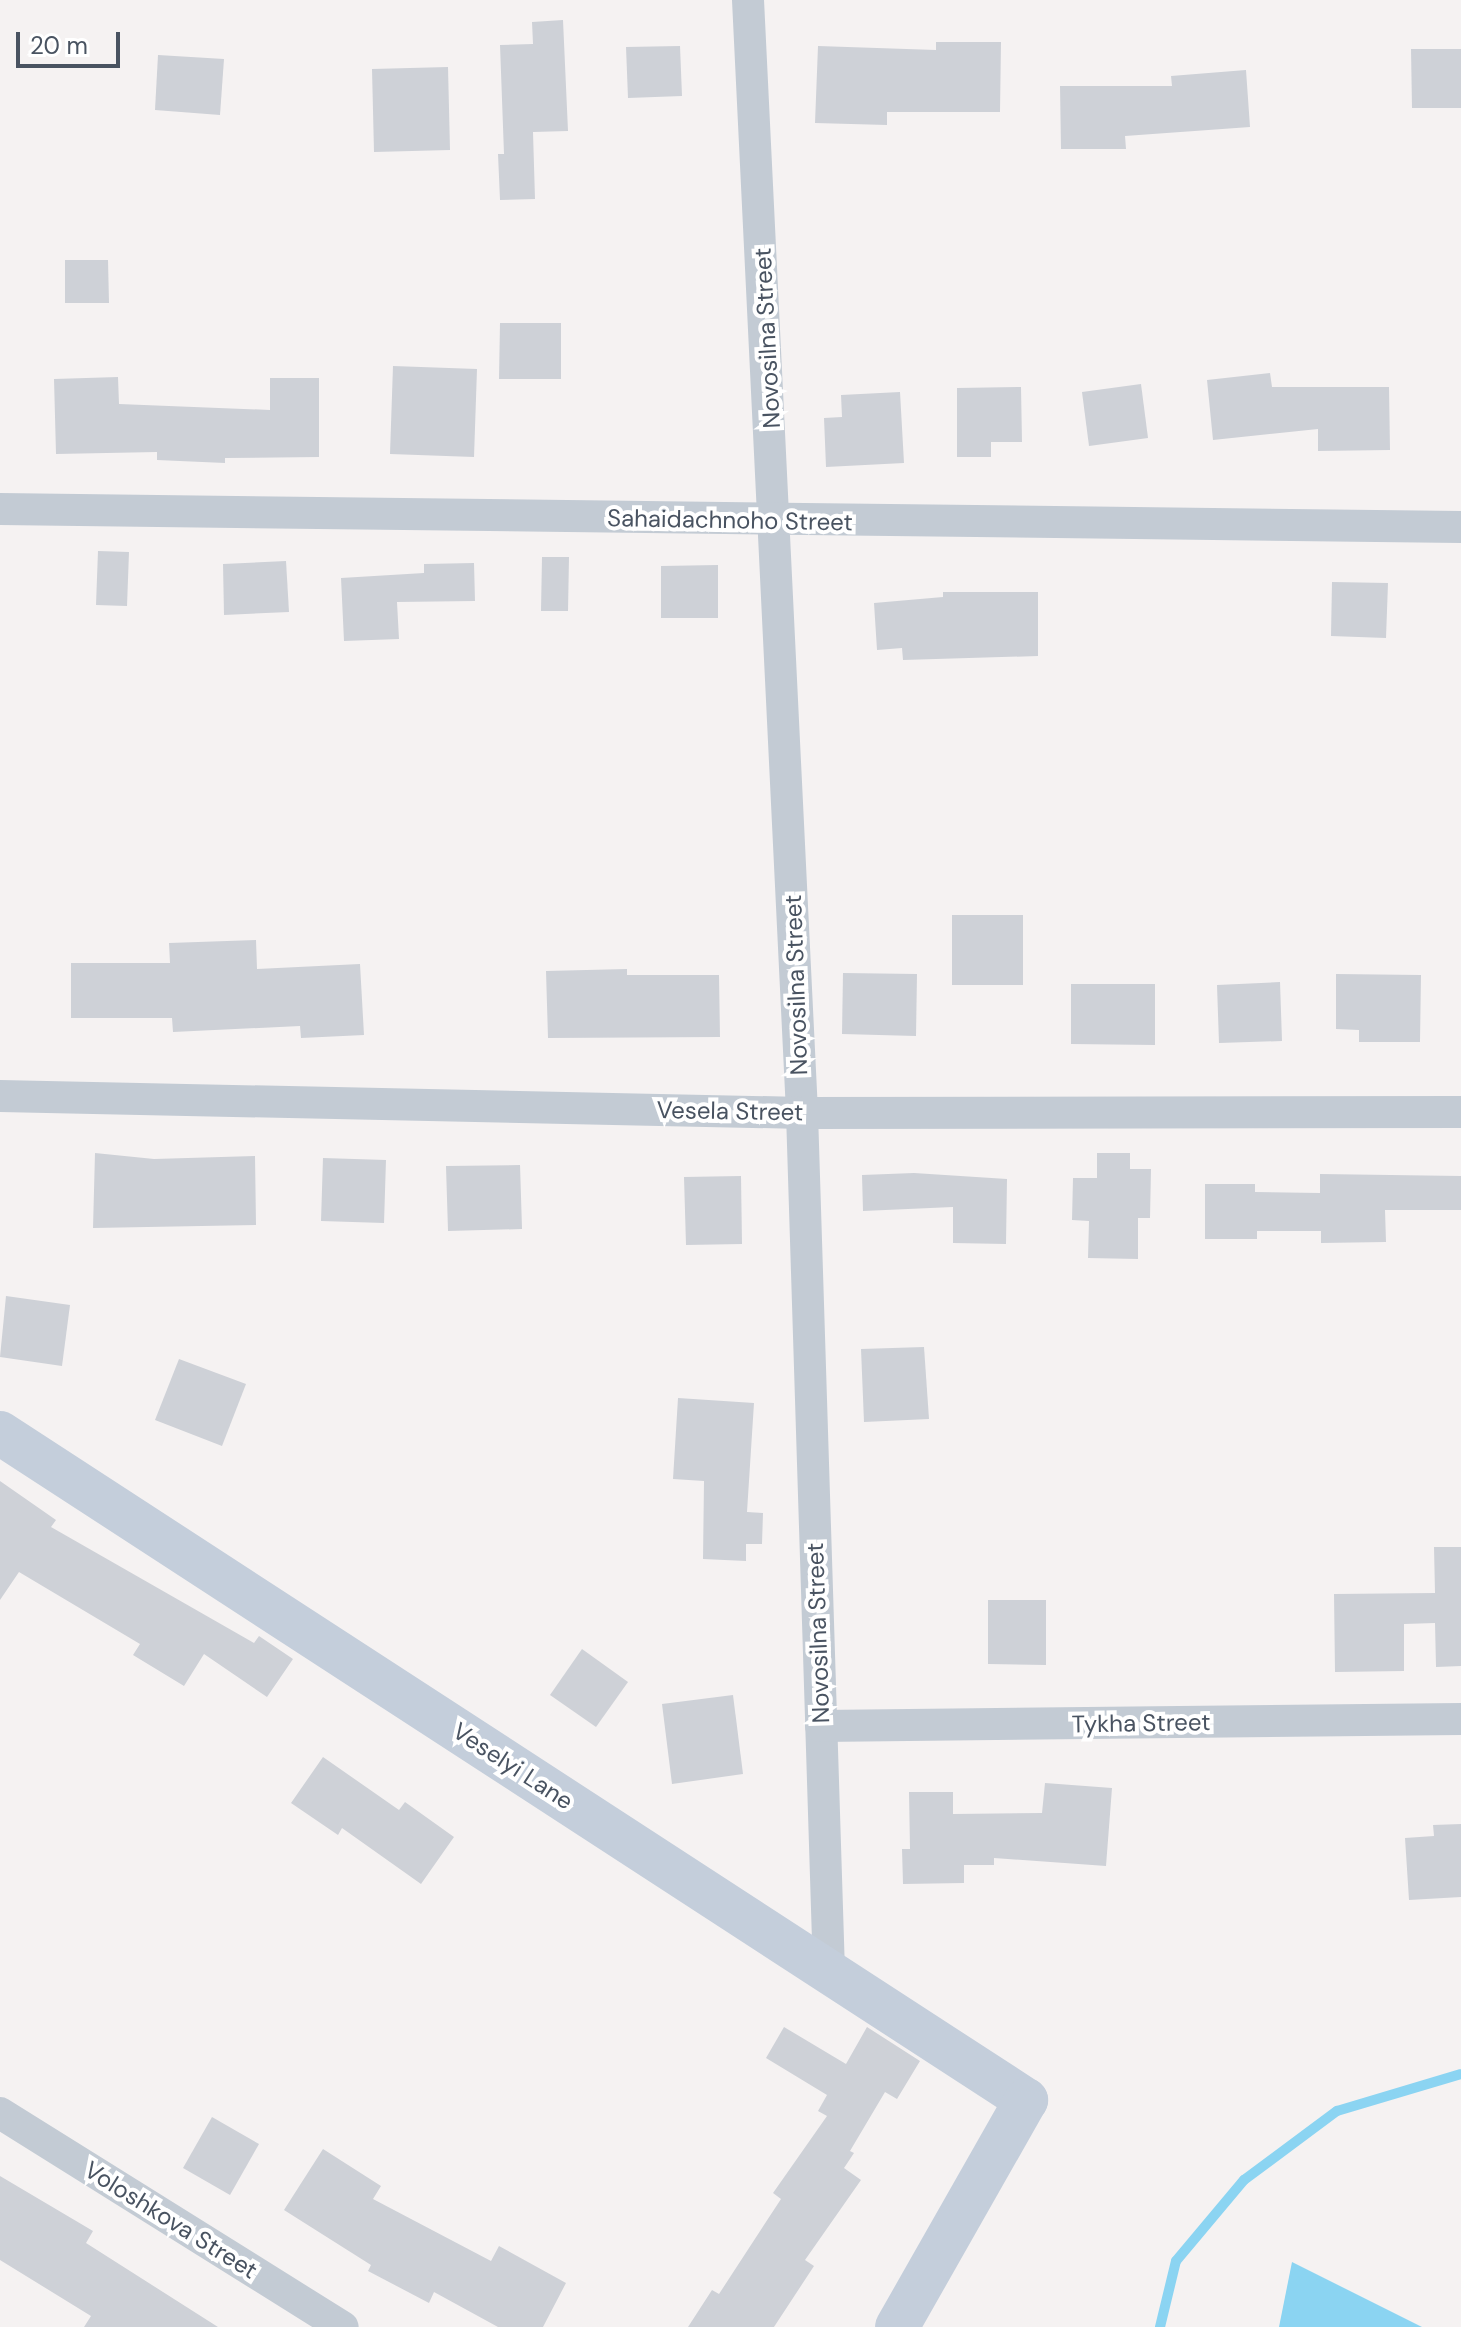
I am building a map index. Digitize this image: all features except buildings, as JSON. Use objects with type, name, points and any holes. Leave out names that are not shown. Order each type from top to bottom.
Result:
[{"type":"street","name":"Novosilna Street","points":[[748,0],[777,521],[802,1113],[829,1971]]},
{"type":"street","name":"Sahaidachnoho Street","points":[[0,509],[777,521],[1461,527]]},
{"type":"street","name":"Vesela Street","points":[[0,1096],[802,1113],[1461,1112]]},
{"type":"street","name":"Veselyi Lane","points":[[0,1433],[1026,2100],[897,2327]]},
{"type":"street","name":"Tykha Street","points":[[821,1726],[1461,1719]]},
{"type":"street","name":"Voloshkova Street","points":[[0,2113],[343,2327]]},
{"type":"water","points":[[1292,2262],[1422,2327],[1279,2327]]},
{"type":"waterway","points":[[1160,2327],[1176,2261],[1244,2180],[1337,2111],[1461,2074]]}]
